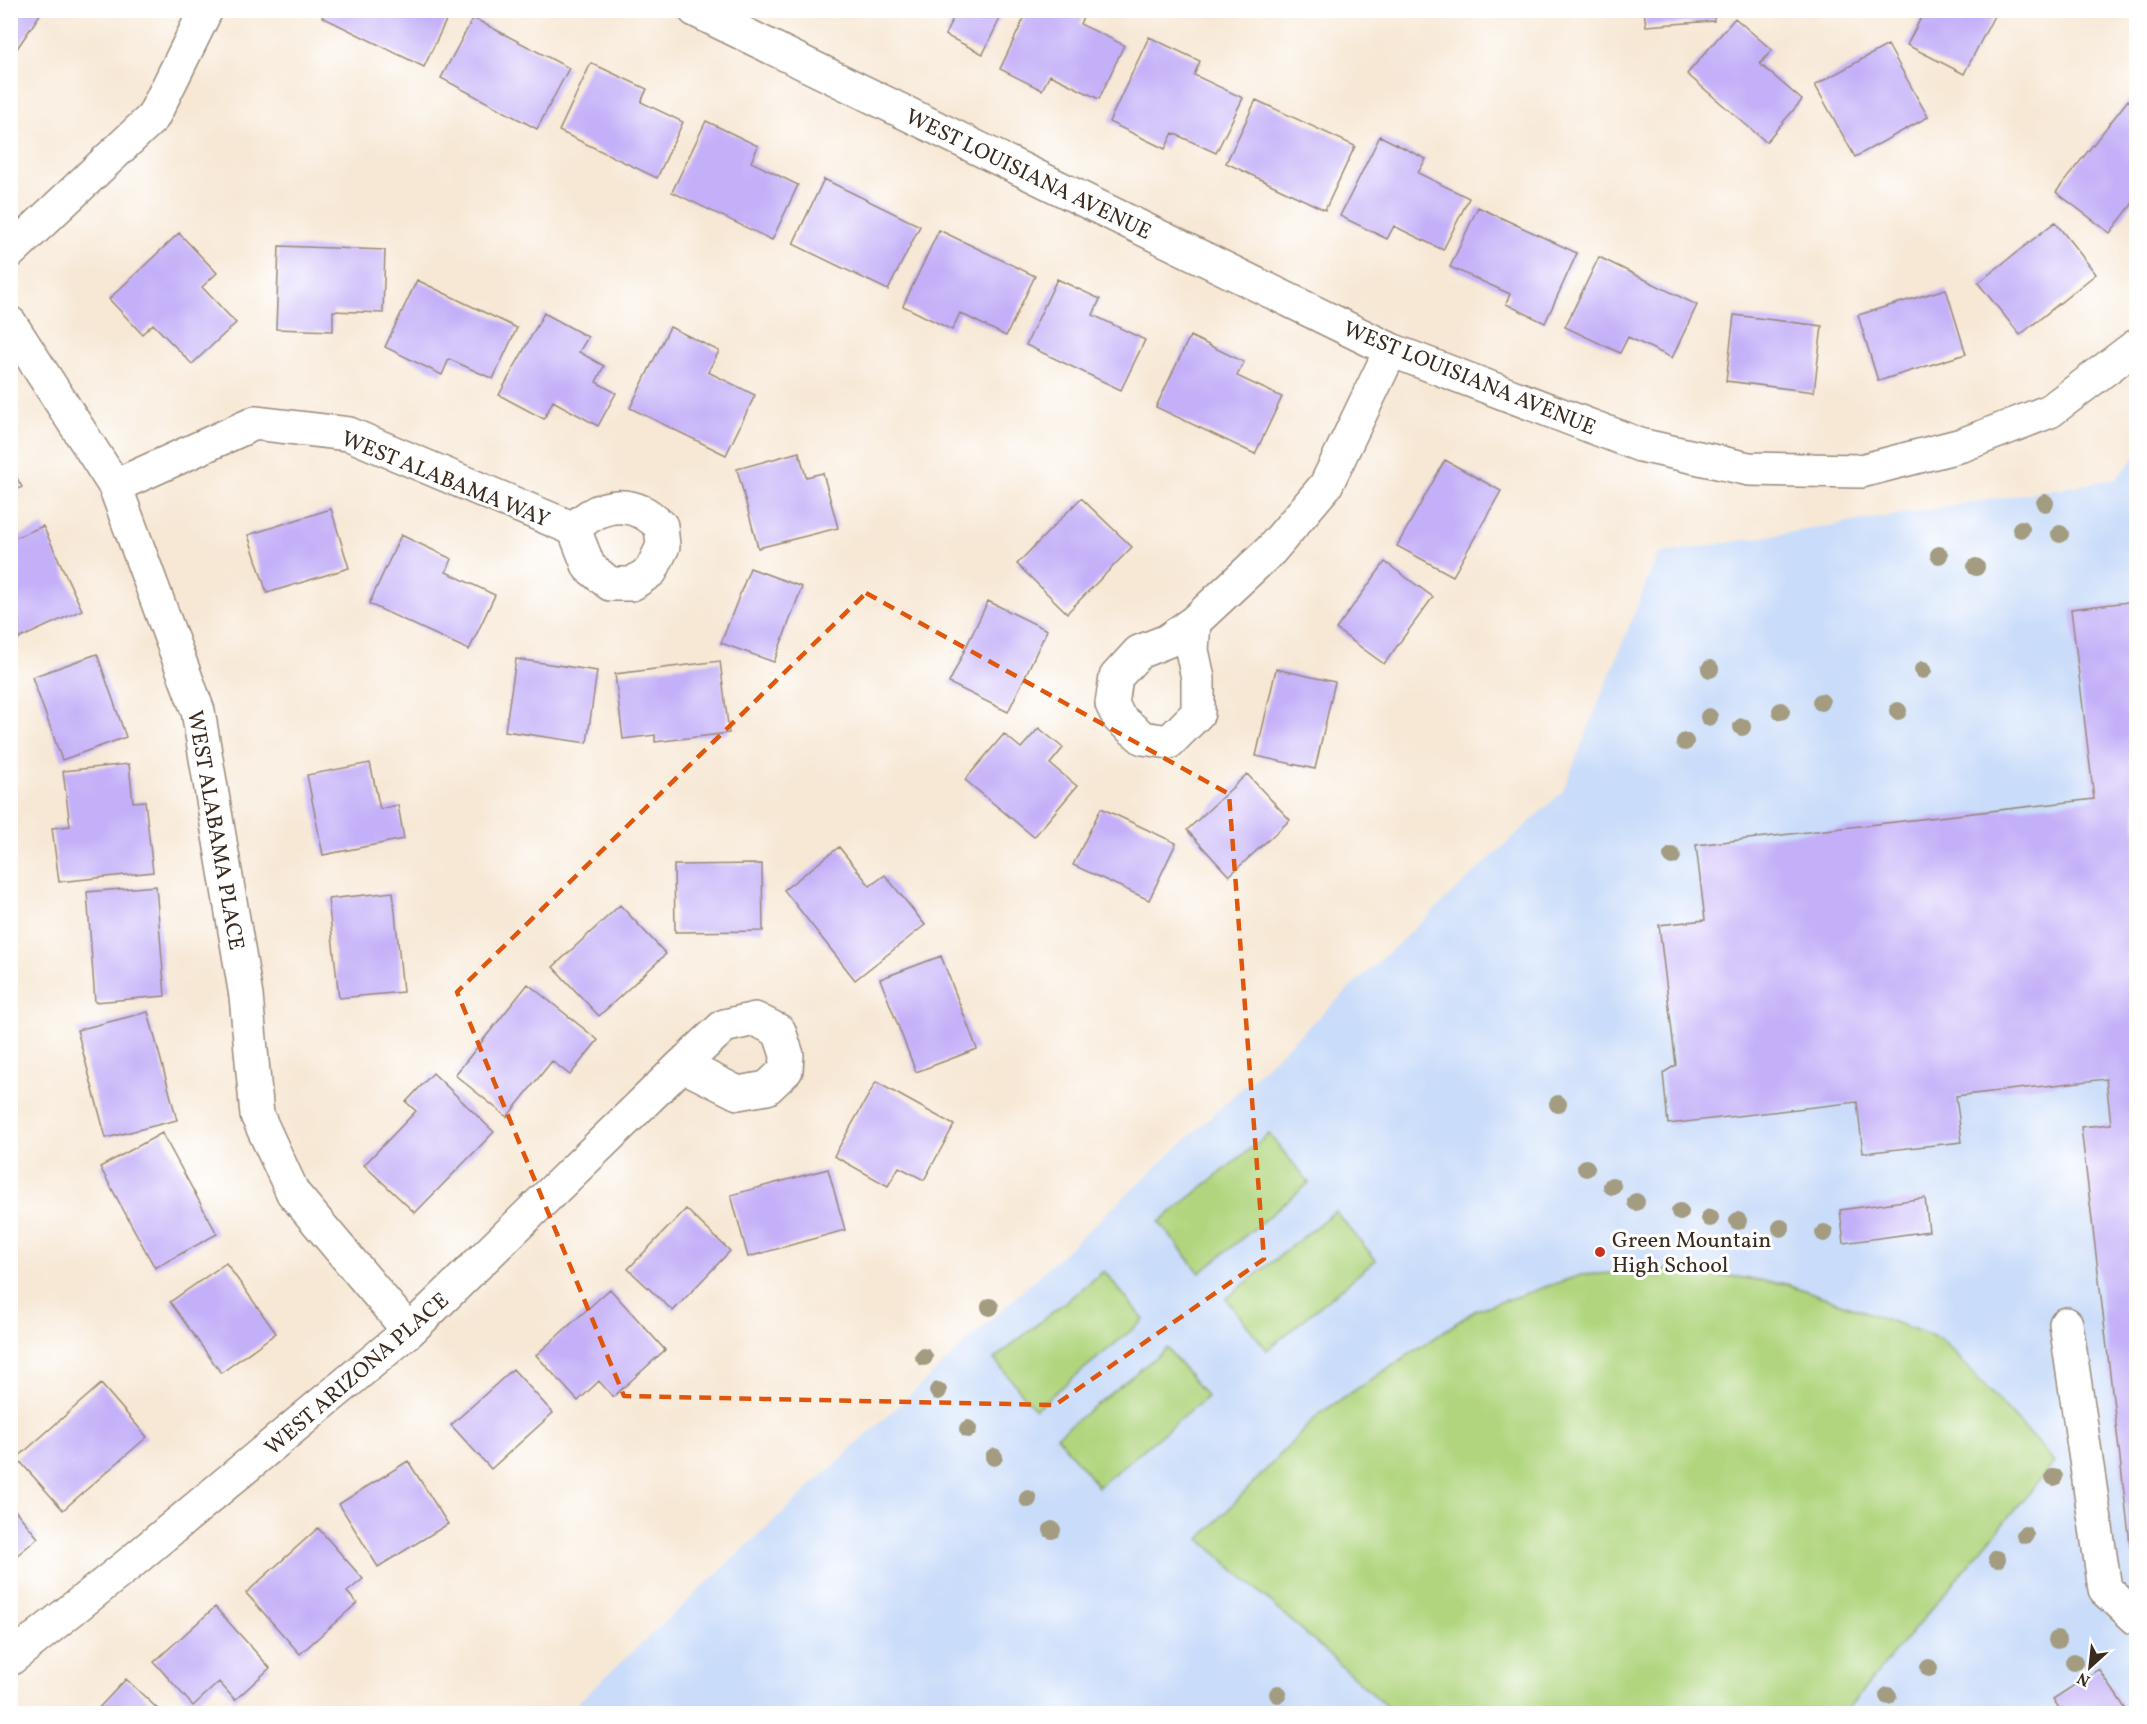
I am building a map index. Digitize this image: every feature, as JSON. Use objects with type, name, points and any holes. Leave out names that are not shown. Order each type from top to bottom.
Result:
[{"type":"street","points":[[10,252],[153,117],[206,10]]},
{"type":"street","name":"WEST LOUISIANA AVENUE","points":[[695,10],[1391,350],[1640,445],[1749,469],[1861,471],[1962,445],[2050,411],[2136,346]]},
{"type":"street","name":"WEST ALABAMA PLACE","points":[[10,323],[115,486],[198,711],[246,996],[257,1115],[293,1192],[409,1331]]},
{"type":"street","points":[[1194,622],[1271,550],[1326,485],[1391,350]]},
{"type":"street","name":"WEST ALABAMA WAY","points":[[115,486],[255,423],[349,434],[574,529]]},
{"type":"street","name":"WEST ARIZONA PLACE","points":[[10,1659],[128,1565],[409,1331],[682,1065]]},
{"type":"street","points":[[2066,1324],[2105,1589],[2136,1618]]},
{"type":"highlighted area","points":[[866,593],[1229,794],[1264,1259],[1055,1405],[624,1396],[457,992]]},
{"type":"shaded area","name":"Green Mountain High School","points":[[2136,456],[2136,1713],[565,1714],[1563,791],[1658,554],[2116,479]]},
{"type":"green space","points":[[1269,1134],[1309,1183],[1200,1273],[1159,1222]]},
{"type":"green space","points":[[1335,1211],[1376,1260],[1267,1350],[1226,1299]]},
{"type":"green space","points":[[1678,1269],[1787,1284],[1941,1339],[2055,1462],[1844,1713],[1394,1713],[1200,1539],[1319,1414],[1476,1310],[1581,1275]]},
{"type":"green space","points":[[1104,1271],[1144,1320],[1035,1409],[994,1359]]},
{"type":"green space","points":[[1167,1348],[1207,1397],[1098,1487],[1057,1436]]},
{"type":"building","points":[[10,10],[43,10],[10,59]]},
{"type":"building","points":[[326,10],[451,10],[424,67],[322,17]]},
{"type":"building","points":[[942,10],[1004,10],[983,54],[945,35],[954,16]]},
{"type":"building","points":[[1028,10],[1086,10],[1080,24],[1124,45],[1099,99],[1050,75],[1042,90],[1000,69]]},
{"type":"building","points":[[1644,10],[1714,10],[1714,21],[1646,26]]},
{"type":"building","points":[[1925,10],[1997,10],[1964,74],[1907,45]]},
{"type":"building","points":[[473,18],[569,68],[537,129],[441,78]]},
{"type":"building","points":[[1735,18],[1772,50],[1760,64],[1802,100],[1766,142],[1687,74]]},
{"type":"building","points":[[1149,37],[1200,61],[1194,75],[1243,98],[1216,153],[1173,133],[1165,149],[1109,122]]},
{"type":"building","points":[[1888,45],[1928,117],[1855,157],[1815,85]]},
{"type":"building","points":[[591,63],[647,89],[641,102],[683,122],[657,178],[559,131]]},
{"type":"building","points":[[1256,100],[1355,146],[1325,210],[1226,163]]},
{"type":"building","points":[[2128,100],[2136,107],[2136,199],[2110,233],[2056,192]]},
{"type":"building","points":[[706,121],[758,146],[751,162],[798,185],[772,240],[672,192]]},
{"type":"building","points":[[1380,136],[1426,159],[1418,173],[1469,198],[1443,250],[1394,226],[1387,239],[1340,216]]},
{"type":"building","points":[[824,179],[920,226],[888,290],[793,244]]},
{"type":"building","points":[[1478,207],[1577,253],[1545,323],[1506,304],[1510,294],[1450,267]]},
{"type":"building","points":[[2055,222],[2096,274],[2020,335],[1978,283]]},
{"type":"building","points":[[939,230],[1035,276],[1006,336],[960,313],[952,330],[903,306]]},
{"type":"building","points":[[179,233],[217,273],[202,287],[236,323],[192,364],[153,324],[142,334],[109,299]]},
{"type":"building","points":[[279,246],[385,250],[383,313],[333,311],[333,331],[276,329]]},
{"type":"building","points":[[1599,257],[1697,305],[1672,358],[1628,337],[1620,353],[1565,327]]},
{"type":"building","points":[[1057,279],[1100,299],[1093,315],[1145,340],[1121,390],[1026,345]]},
{"type":"building","points":[[417,280],[517,328],[493,379],[449,359],[442,375],[385,347]]},
{"type":"building","points":[[1946,289],[1966,354],[1878,381],[1858,315]]},
{"type":"building","points":[[544,313],[588,337],[579,352],[604,366],[596,382],[616,393],[598,426],[553,401],[544,419],[499,395]]},
{"type":"building","points":[[1734,315],[1822,326],[1814,392],[1726,381]]},
{"type":"building","points":[[670,327],[719,351],[708,372],[755,395],[726,455],[630,408]]},
{"type":"building","points":[[1190,336],[1244,362],[1237,376],[1282,397],[1255,454],[1156,407]]},
{"type":"building","points":[[799,452],[806,477],[823,473],[838,528],[758,548],[737,469]]},
{"type":"building","points":[[1445,460],[1501,491],[1453,576],[1397,546]]},
{"type":"building","points":[[10,466],[22,487],[10,493]]},
{"type":"building","points":[[1081,498],[1132,547],[1067,613],[1017,564]]},
{"type":"building","points":[[331,509],[349,568],[267,593],[248,535]]},
{"type":"building","points":[[43,526],[82,610],[18,639],[10,623],[10,540]]},
{"type":"building","points":[[401,535],[452,559],[446,572],[495,595],[469,650],[369,604]]},
{"type":"building","points":[[1385,562],[1433,597],[1384,664],[1336,629]]},
{"type":"building","points":[[750,568],[802,587],[774,662],[721,643]]},
{"type":"building","points":[[988,601],[1047,630],[1008,712],[949,683]]},
{"type":"building","points":[[2136,601],[2136,1552],[2131,1552],[2081,1127],[2111,1124],[2106,1079],[1956,1096],[1962,1142],[1863,1153],[1857,1102],[1668,1124],[1663,1073],[1676,1065],[1659,925],[1705,920],[1696,845],[2094,799],[2071,609]]},
{"type":"building","points":[[97,654],[126,737],[62,760],[32,677]]},
{"type":"building","points":[[516,659],[597,671],[587,743],[505,731]]},
{"type":"building","points":[[720,661],[729,733],[655,742],[655,735],[623,739],[615,674]]},
{"type":"building","points":[[1276,669],[1335,682],[1315,769],[1256,756]]},
{"type":"building","points":[[1039,728],[1063,748],[1050,764],[1077,786],[1034,837],[965,780],[1004,734],[1021,748]]},
{"type":"building","points":[[370,763],[380,809],[398,805],[404,839],[323,855],[307,775]]},
{"type":"building","points":[[129,764],[133,802],[145,801],[153,872],[59,882],[52,828],[70,826],[63,771]]},
{"type":"building","points":[[1247,774],[1290,820],[1229,876],[1187,830]]},
{"type":"building","points":[[1101,808],[1176,843],[1149,900],[1073,865]]},
{"type":"building","points":[[839,847],[870,886],[885,875],[925,925],[855,980],[784,890]]},
{"type":"building","points":[[762,864],[763,931],[675,932],[674,865]]},
{"type":"building","points":[[156,886],[165,996],[95,1002],[87,892]]},
{"type":"building","points":[[393,892],[403,992],[339,998],[328,899]]},
{"type":"building","points":[[620,905],[666,954],[599,1016],[553,967]]},
{"type":"building","points":[[941,956],[977,1049],[916,1072],[880,979]]},
{"type":"building","points":[[528,984],[598,1040],[570,1075],[552,1061],[507,1117],[455,1075]]},
{"type":"building","points":[[148,1012],[177,1120],[106,1138],[77,1030]]},
{"type":"building","points":[[433,1073],[494,1132],[415,1213],[364,1165],[416,1111],[406,1102]]},
{"type":"building","points":[[876,1082],[954,1125],[924,1180],[899,1167],[888,1186],[834,1156]]},
{"type":"building","points":[[162,1133],[217,1234],[155,1268],[100,1167]]},
{"type":"building","points":[[828,1169],[845,1230],[748,1257],[731,1195]]},
{"type":"building","points":[[1925,1198],[1929,1231],[1844,1243],[1840,1210]]},
{"type":"building","points":[[686,1209],[730,1251],[673,1311],[628,1269]]},
{"type":"building","points":[[226,1263],[276,1333],[221,1373],[170,1302]]},
{"type":"building","points":[[610,1289],[665,1350],[613,1397],[599,1381],[578,1401],[536,1355]]},
{"type":"building","points":[[513,1369],[553,1413],[491,1469],[451,1425]]},
{"type":"building","points":[[101,1384],[147,1437],[63,1510],[17,1458]]},
{"type":"building","points":[[408,1461],[448,1524],[378,1567],[339,1504]]},
{"type":"building","points":[[10,1504],[38,1538],[10,1561]]},
{"type":"building","points":[[318,1528],[363,1579],[347,1592],[357,1603],[300,1654],[246,1593]]},
{"type":"building","points":[[215,1607],[270,1668],[235,1700],[219,1682],[193,1706],[154,1662]]},
{"type":"building","points":[[2099,1669],[2129,1714],[2063,1714],[2053,1699]]},
{"type":"building","points":[[126,1679],[163,1714],[93,1714]]},
{"type":"place","name":"Green Mountain High School","points":[[1600,1252]]}]
